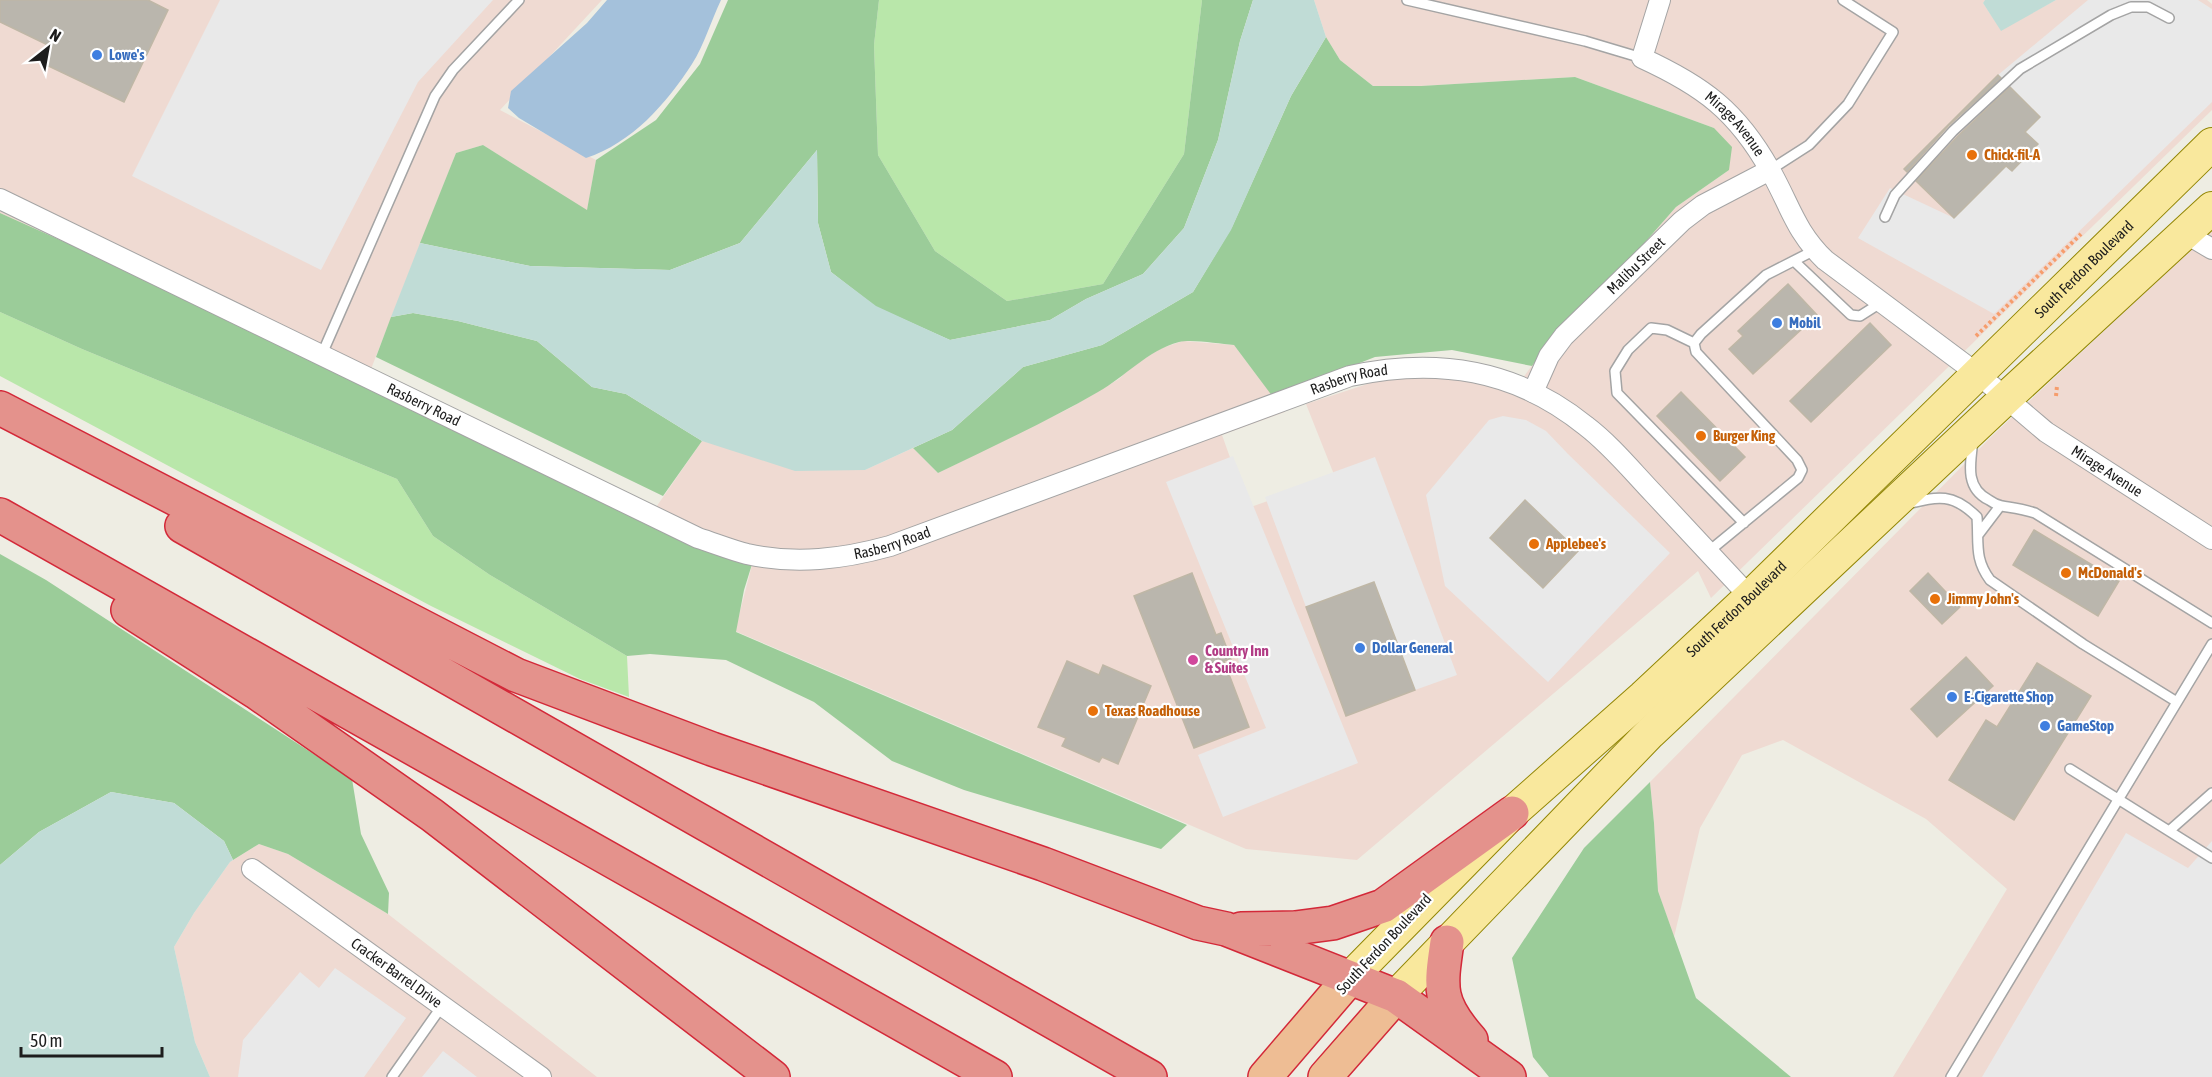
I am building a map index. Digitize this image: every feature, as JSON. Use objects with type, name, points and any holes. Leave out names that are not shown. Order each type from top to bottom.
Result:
[{"type":"highway","points":[[0,408],[516,675],[692,742],[1043,864],[1198,923],[1226,929],[1396,996],[1502,1071]]},
{"type":"highway","points":[[0,423],[1150,1077]]},
{"type":"highway","points":[[3,517],[141,620],[256,692],[432,815],[773,1077]]},
{"type":"highway","points":[[3,517],[995,1077]]},
{"type":"highway","points":[[1226,929],[1295,928],[1333,923],[1383,906],[1512,813]]},
{"type":"highway","points":[[1447,942],[1442,981],[1446,1003],[1456,1023],[1502,1071]]},
{"type":"highway","name":"South Ferdon Boulevard","points":[[1265,1077],[1349,979]]},
{"type":"highway","name":"South Ferdon Boulevard","points":[[1325,1077],[1396,996]]},
{"type":"main road","name":"South Ferdon Boulevard","points":[[1349,979],[1512,813],[1643,697],[1750,597],[1979,375],[2212,144]]},
{"type":"main road","name":"South Ferdon Boulevard","points":[[1396,996],[1650,733],[2212,208]]},
{"type":"street","points":[[1642,58],[1660,0]]},
{"type":"street","name":"Mirage Avenue","points":[[1642,58],[1697,86],[1722,105],[1743,129],[1770,170],[1799,230],[1815,250],[1979,375],[2046,432],[2212,539]]},
{"type":"street","name":"Malibu Street","points":[[1533,392],[1549,356],[1564,336],[1682,221],[1703,206],[1770,170]]},
{"type":"street","name":"Rasberry Road","points":[[0,200],[698,538],[745,553],[794,560],[842,557],[890,546],[1350,376],[1397,367],[1444,367],[1492,376],[1514,383],[1565,410],[1606,443],[1750,597]]},
{"type":"street","points":[[2185,233],[2212,249]]},
{"type":"street","name":"Cracker Barrel Drive","points":[[252,869],[541,1077]]},
{"type":"lane","points":[[322,354],[435,96],[453,70],[519,0]]},
{"type":"lane","name":"Mirage Avenue","points":[[1407,0],[1585,41],[1642,58]]},
{"type":"lane","points":[[1770,170],[1809,146],[1848,104],[1893,32],[1843,0]]},
{"type":"lane","points":[[1885,217],[1895,195],[1953,131],[2020,69],[2111,15],[2131,7],[2148,7],[2169,18]]},
{"type":"lane","points":[[1694,343],[1766,275],[1815,250]]},
{"type":"lane","points":[[1794,261],[1851,315],[1860,316],[1882,302]]},
{"type":"lane","points":[[1694,343],[1667,330],[1651,328],[1628,351],[1615,371],[1617,393],[1744,523]]},
{"type":"lane","points":[[1694,343],[1696,352],[1797,460],[1802,470],[1798,478],[1708,552]]},
{"type":"lane","points":[[1974,428],[1970,468],[1972,485],[1982,496],[2000,506],[2019,507],[2035,513],[2212,623]]},
{"type":"lane","points":[[1888,510],[1930,499],[1949,498],[1966,506],[1977,517],[1981,567],[1990,580],[2083,644],[2177,702]]},
{"type":"lane","points":[[1978,535],[2000,506]]},
{"type":"lane","points":[[1951,1077],[2212,644]]},
{"type":"lane","points":[[2070,769],[2212,858]]},
{"type":"lane","points":[[2169,831],[2212,794]]},
{"type":"lane","points":[[392,1077],[442,1006]]},
{"type":"path","points":[[1976,336],[2000,313]]},
{"type":"shaded area","points":[[0,0],[602,0],[500,110],[596,160],[587,211],[483,145],[456,153],[371,369],[377,382],[0,213]]},
{"type":"shaded area","points":[[220,0],[493,0],[418,82],[321,270],[132,176]]},
{"type":"shaded area","points":[[607,0],[721,0],[696,57],[671,93],[633,132],[618,143],[586,158],[519,118],[508,108],[511,91],[587,23]]},
{"type":"shaded area","points":[[1253,0],[1314,0],[1326,37],[1291,96],[1231,230],[1193,292],[1102,345],[1023,367],[952,430],[865,470],[795,471],[702,441],[626,394],[592,387],[537,341],[458,321],[413,313],[391,317],[420,243],[530,266],[670,270],[740,243],[817,150],[818,223],[831,272],[876,306],[950,340],[1050,320],[1086,299],[1143,274],[1184,228],[1218,140],[1240,41]]},
{"type":"shaded area","points":[[1314,0],[1985,0],[1983,3],[2001,30],[2056,0],[2207,0],[2212,4],[2212,110],[1711,598],[1698,571],[1357,860],[1246,849],[735,631],[753,561],[652,513],[702,441],[865,470],[913,448],[938,473],[1070,408],[1119,379],[1159,349],[1183,341],[1234,345],[1285,412],[1222,435],[1248,508],[1335,477],[1306,404],[1389,377],[1523,378],[1561,325],[1619,272],[1676,207],[1729,170],[1714,128],[1575,77],[1421,86],[1373,86],[1340,60],[1326,37]]},
{"type":"shaded area","points":[[1985,0],[2056,0],[2001,31],[1983,3]]},
{"type":"shaded area","points":[[2088,0],[2198,0],[2212,9],[2212,102],[1994,314],[1858,238],[1890,188],[1954,218],[2006,166],[2012,171],[2037,145],[2025,132],[2040,116],[1998,75]]},
{"type":"shaded area","points":[[2212,230],[2212,1077],[1893,1077],[2007,889],[1926,819],[1783,740],[1742,755],[1700,828],[1674,937],[1658,891],[1650,782],[1992,436]]},
{"type":"shaded area","points":[[1503,416],[1526,420],[1546,431],[1670,553],[1548,682],[1445,586],[1426,495],[1489,420]],"holes":[[[1524,501],[1578,551],[1544,588],[1490,538]]]},
{"type":"shaded area","points":[[1233,456],[1358,763],[1223,817],[1198,755],[1266,728],[1166,482]]},
{"type":"shaded area","points":[[1375,457],[1457,675],[1415,690],[1374,582],[1306,607],[1265,497]]},
{"type":"shaded area","points":[[111,792],[174,803],[224,841],[233,860],[194,913],[174,947],[195,1042],[210,1077],[0,1077],[0,865],[39,832]]},
{"type":"shaded area","points":[[2126,833],[2188,868],[2212,841],[2212,1077],[1982,1077]]},
{"type":"shaded area","points":[[259,844],[288,854],[388,914],[597,1077],[210,1077],[195,1042],[174,947],[194,913],[230,862]]},
{"type":"shaded area","points":[[335,968],[406,1018],[364,1077],[238,1077],[243,1040],[300,972],[319,988]]},
{"type":"shaded area","points":[[443,1051],[477,1077],[422,1077]]},
{"type":"green space","points":[[728,0],[879,0],[874,45],[878,155],[935,251],[1007,301],[1103,284],[1184,154],[1202,0],[1253,0],[1240,41],[1218,140],[1184,228],[1143,274],[1086,299],[1050,320],[950,340],[876,307],[831,272],[818,223],[817,150],[740,243],[670,270],[530,266],[420,243],[456,153],[483,145],[587,210],[596,160],[656,120],[700,64]]},
{"type":"green space","points":[[879,0],[1202,0],[1184,154],[1103,284],[1007,301],[935,251],[878,155],[874,45]]},
{"type":"green space","points":[[1326,37],[1340,60],[1373,86],[1421,86],[1575,77],[1714,128],[1732,147],[1729,170],[1676,207],[1619,272],[1561,325],[1532,366],[1452,350],[1375,357],[1273,397],[1234,345],[1199,341],[1179,342],[1157,351],[1108,386],[1078,403],[938,473],[913,448],[952,430],[1023,367],[1102,345],[1193,292],[1232,227],[1291,96]]},
{"type":"green space","points":[[0,213],[377,382],[753,561],[744,590],[736,632],[1187,825],[1161,849],[964,790],[892,761],[814,702],[726,660],[650,654],[627,656],[490,575],[433,536],[397,479],[82,349],[0,312]]},
{"type":"green space","points":[[0,312],[82,349],[397,479],[433,536],[490,575],[627,656],[629,697],[580,679],[431,606],[0,376]]},
{"type":"green space","points":[[413,313],[458,321],[537,341],[592,387],[626,394],[702,441],[663,496],[376,357],[391,317]]},
{"type":"green space","points":[[0,554],[46,580],[352,779],[361,834],[389,893],[388,914],[288,854],[259,844],[233,860],[224,841],[174,803],[111,792],[39,832],[0,865]]},
{"type":"green space","points":[[1650,782],[1658,891],[1696,998],[1791,1077],[1549,1077],[1533,1057],[1512,958],[1584,848]]},
{"type":"building","name":"Lowe's","points":[[0,0],[148,0],[168,10],[124,102],[44,64],[52,47],[0,22]]},
{"type":"building","points":[[1998,75],[2001,78],[1948,126],[1907,172],[1904,169]]},
{"type":"building","name":"Chick-fil-A","points":[[2010,87],[2040,117],[2025,132],[2038,144],[2012,171],[2006,166],[1954,218],[1916,181],[1958,136]]},
{"type":"building","name":"Mobil","points":[[1788,284],[1817,315],[1753,374],[1729,349],[1743,336],[1738,331]]},
{"type":"building","name":"Mobil","points":[[1870,323],[1891,345],[1811,422],[1790,401]]},
{"type":"building","name":"Burger King","points":[[1681,392],[1745,457],[1720,481],[1657,416]]},
{"type":"building","name":"Applebee's","points":[[1525,500],[1578,551],[1543,588],[1490,538]]},
{"type":"building","name":"McDonald's","points":[[2034,530],[2119,581],[2098,616],[2013,565]]},
{"type":"building","name":"Country Inn & Suites","points":[[1192,573],[1216,635],[1221,633],[1231,659],[1224,661],[1249,727],[1194,748],[1134,596]]},
{"type":"building","name":"Jimmy John's","points":[[1928,573],[1960,607],[1942,624],[1910,591]]},
{"type":"building","name":"Dollar General","points":[[1374,582],[1415,690],[1346,716],[1306,607]]},
{"type":"building","name":"E-Cigarette Shop","points":[[1966,657],[1993,686],[1937,737],[1911,709]]},
{"type":"building","name":"Texas Roadhouse","points":[[1067,661],[1099,675],[1103,665],[1151,686],[1118,764],[1102,757],[1099,762],[1062,746],[1066,738],[1038,727]]},
{"type":"building","points":[[2037,663],[2091,696],[2014,820],[1949,780],[1986,720],[1997,727]]},
{"type":"place","name":"Lowe's","points":[[97,55]]},
{"type":"place","name":"Chick-fil-A","points":[[1972,155]]},
{"type":"place","name":"Mobil","points":[[1777,323]]},
{"type":"place","name":"Burger King","points":[[1701,436]]},
{"type":"place","name":"Applebee's","points":[[1534,544]]},
{"type":"place","name":"McDonald's","points":[[2066,573]]},
{"type":"place","name":"Jimmy John's","points":[[1935,599]]},
{"type":"place","name":"Dollar General","points":[[1360,648]]},
{"type":"place","name":"Country Inn & Suites","points":[[1193,660]]},
{"type":"place","name":"E-Cigarette Shop","points":[[1952,697]]},
{"type":"place","name":"Texas Roadhouse","points":[[1093,711]]},
{"type":"place","name":"GameStop","points":[[2045,726]]}]
